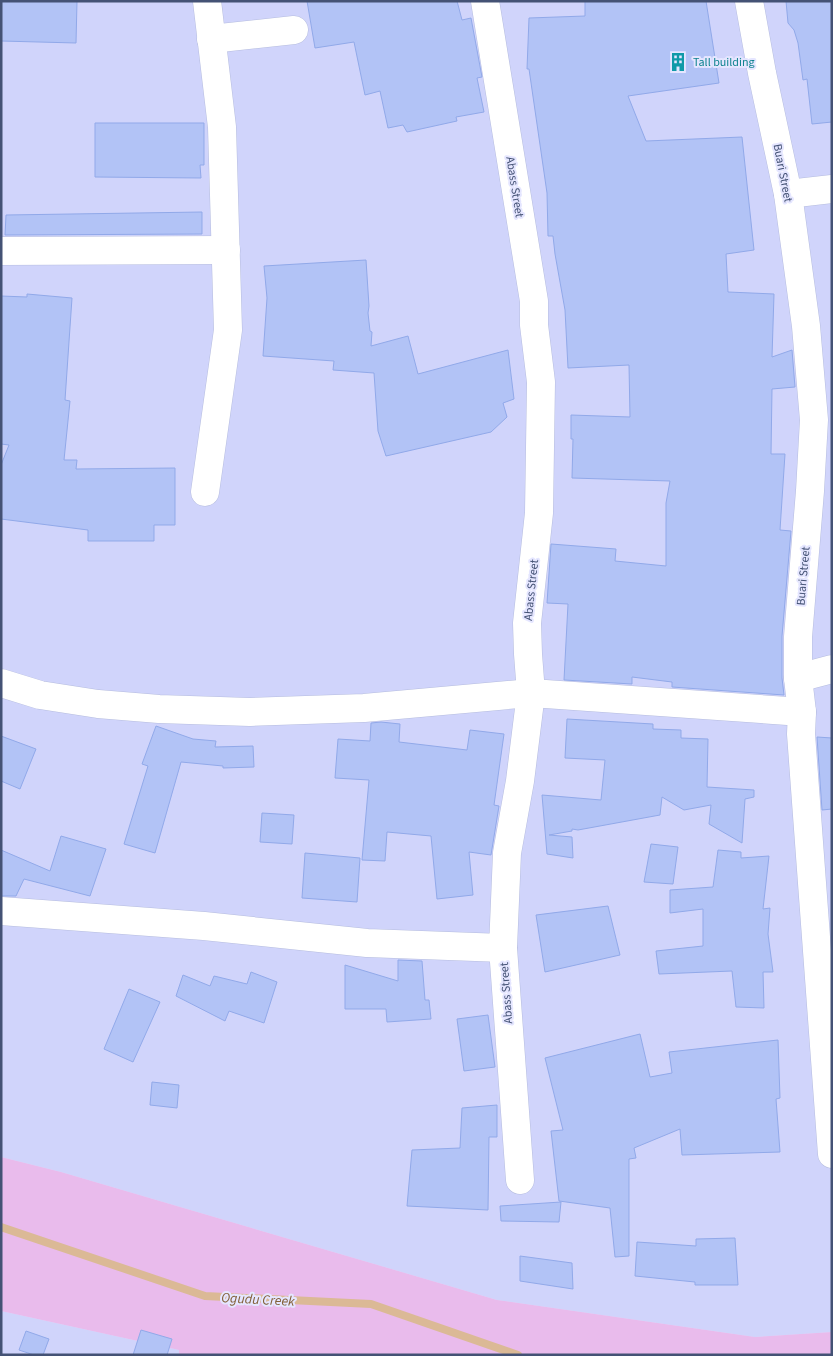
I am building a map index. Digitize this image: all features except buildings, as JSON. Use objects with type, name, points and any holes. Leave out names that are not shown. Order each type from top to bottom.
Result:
[{"type":"street","points":[[205,492],[228,330],[222,127],[207,1]]},
{"type":"street","name":"Abass Street","points":[[485,1],[534,301],[534,325],[541,382],[539,512],[528,624],[531,693],[520,781],[507,853],[503,948],[520,1180]]},
{"type":"street","name":"Buari Street","points":[[749,1],[762,73],[788,194],[806,326],[814,420],[798,637],[798,678],[802,712],[801,734],[832,1154]]},
{"type":"street","points":[[211,39],[294,30]]},
{"type":"street","points":[[788,194],[832,189]]},
{"type":"street","points":[[1,251],[226,250]]},
{"type":"street","points":[[798,678],[832,669]]},
{"type":"street","points":[[1,683],[40,695],[98,704],[159,709],[250,712],[364,708],[531,693],[802,712]]},
{"type":"street","points":[[1,911],[204,926],[367,943],[503,948]]},
{"type":"shaded area","points":[[1,1],[832,1],[832,1332],[755,1337],[497,1300],[61,1172],[1,1157]]},
{"type":"shaded area","points":[[1,1157],[61,1172],[497,1300],[755,1337],[832,1332],[832,1355],[179,1355],[179,1350],[1,1311]]},
{"type":"shaded area","points":[[1,1311],[179,1350],[179,1355],[1,1355]]},
{"type":"waterway","name":"Ogudu Creek","points":[[1,1227],[205,1296],[371,1304],[518,1355]]},
{"type":"place","name":"Tall building","points":[[678,62]]}]
